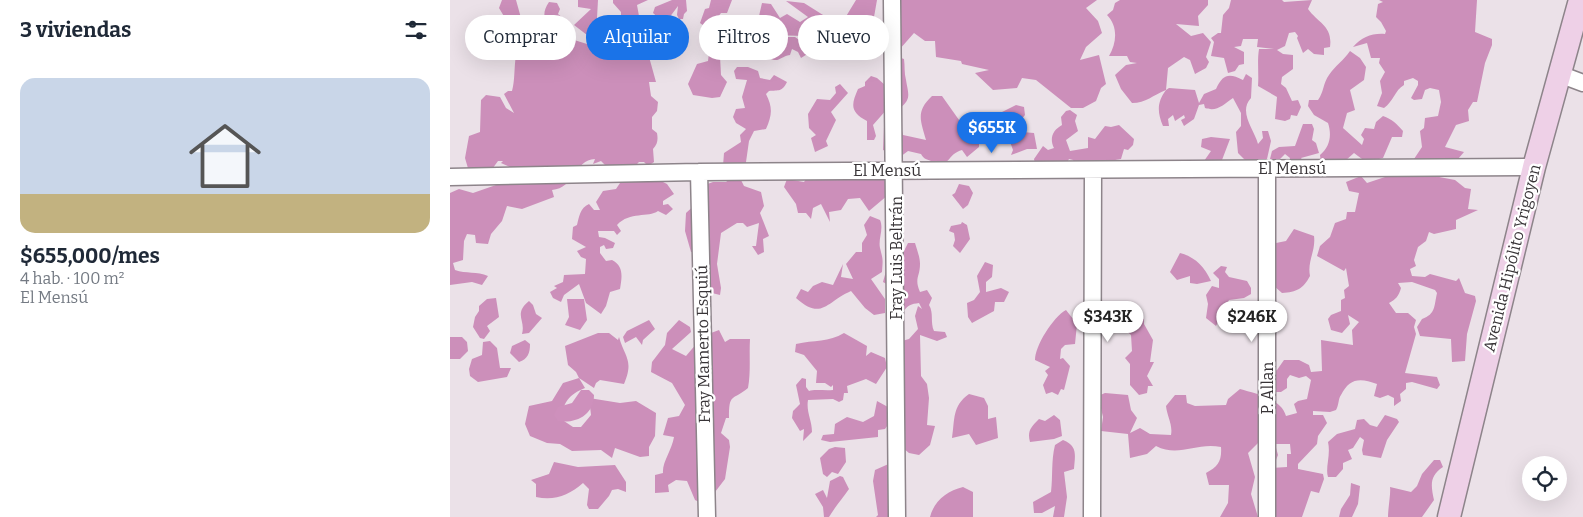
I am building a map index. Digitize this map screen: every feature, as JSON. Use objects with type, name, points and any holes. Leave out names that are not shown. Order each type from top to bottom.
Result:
[{"type":"main road","name":"Avenida Hipólito Yrigoyen","points":[[1449,517],[1534,168],[1580,0]]},
{"type":"street","name":"Fray Luis Beltrán","points":[[892,0],[897,517]]},
{"type":"street","points":[[1560,74],[1583,83]]},
{"type":"street","name":"P. Allan","points":[[1267,168],[1267,517]]},
{"type":"street","name":"El Mensú","points":[[450,177],[895,170],[1534,168]]},
{"type":"street","points":[[1092,517],[1093,170]]},
{"type":"street","name":"Fray Mamerto Esquiú","points":[[699,172],[707,517]]},
{"type":"shaded area","points":[[502,0],[516,0],[520,15],[503,15],[499,8]]},
{"type":"shaded area","points":[[578,0],[598,0],[597,15],[586,15],[586,34],[576,27],[576,23],[591,9],[578,7]]},
{"type":"shaded area","points":[[613,0],[648,0],[637,5],[639,15],[621,15],[621,12],[613,3]]},
{"type":"shaded area","points":[[672,0],[686,0],[687,11],[684,15],[677,15],[678,6],[671,15],[655,15],[653,13],[655,7]]},
{"type":"shaded area","points":[[711,0],[732,0],[727,13],[703,15],[705,9],[709,8]]},
{"type":"shaded area","points":[[856,0],[877,0],[874,15],[847,15]]},
{"type":"shaded area","points":[[892,0],[1097,0],[1086,8],[1098,21],[1102,33],[1086,47],[1080,60],[1099,55],[1106,84],[1101,88],[1096,101],[1083,108],[1071,108],[1036,80],[1022,78],[1017,88],[993,90],[975,73],[989,70],[962,64],[961,61],[936,57],[935,41],[925,41],[914,33],[899,50],[889,52],[889,27],[893,16]]},
{"type":"shaded area","points":[[1120,0],[1208,0],[1208,5],[1198,16],[1199,26],[1176,24],[1191,36],[1203,33],[1211,42],[1206,57],[1209,62],[1206,68],[1195,74],[1190,60],[1184,57],[1168,68],[1166,90],[1145,100],[1132,103],[1121,89],[1115,75],[1126,65],[1137,63],[1130,62],[1127,56],[1109,56],[1114,46],[1115,29],[1107,15],[1113,10],[1115,3]]},
{"type":"shaded area","points":[[1231,0],[1282,0],[1284,2],[1312,0],[1308,9],[1327,29],[1330,47],[1324,48],[1324,55],[1314,54],[1308,49],[1303,53],[1295,32],[1289,33],[1285,46],[1277,50],[1283,54],[1293,55],[1293,69],[1282,77],[1281,84],[1286,88],[1292,101],[1298,100],[1301,107],[1297,116],[1291,115],[1290,119],[1285,121],[1275,119],[1277,97],[1258,86],[1259,49],[1274,49],[1257,47],[1258,39],[1243,39],[1241,46],[1234,47],[1244,52],[1244,64],[1239,65],[1235,71],[1228,73],[1224,58],[1211,56],[1214,42],[1211,38],[1221,33],[1223,15],[1229,8]]},
{"type":"shaded area","points":[[1379,0],[1477,0],[1475,32],[1492,39],[1492,45],[1485,63],[1477,102],[1473,102],[1468,110],[1469,121],[1456,125],[1445,147],[1464,152],[1458,159],[1416,163],[1414,159],[1422,147],[1420,131],[1424,128],[1425,118],[1438,116],[1441,102],[1439,90],[1430,88],[1425,90],[1422,99],[1414,100],[1411,98],[1418,85],[1418,81],[1413,78],[1404,81],[1404,85],[1384,108],[1377,106],[1382,93],[1380,81],[1385,72],[1379,63],[1380,58],[1371,58],[1367,43],[1353,47],[1368,36],[1385,34],[1386,31],[1376,17],[1378,4],[1383,2]]},
{"type":"shaded area","points":[[786,1],[804,3],[823,15],[805,15]]},
{"type":"shaded area","points":[[549,2],[557,3],[560,9],[559,15],[544,15]]},
{"type":"shaded area","points":[[762,3],[771,4],[778,15],[759,15]]},
{"type":"shaded area","points":[[787,14],[798,21],[798,36],[788,36],[788,15],[785,15]]},
{"type":"shaded area","points":[[788,37],[795,37],[798,39],[798,52],[792,49],[788,56]]},
{"type":"shaded area","points":[[576,41],[586,44],[586,60],[650,60],[656,82],[649,82],[651,96],[658,102],[657,111],[652,117],[652,129],[657,133],[658,137],[653,149],[654,162],[648,166],[644,162],[639,162],[634,167],[605,165],[601,161],[593,164],[595,159],[588,161],[578,169],[570,180],[560,188],[552,190],[554,197],[522,209],[507,206],[502,221],[491,234],[488,244],[476,243],[475,235],[467,234],[464,241],[463,260],[453,263],[455,270],[488,276],[482,285],[472,282],[450,285],[450,193],[459,189],[473,193],[496,185],[502,182],[512,168],[501,163],[503,161],[498,161],[490,172],[472,182],[465,158],[469,136],[480,132],[481,100],[486,95],[500,97],[506,108],[514,113],[504,94],[512,91],[516,60],[576,60]]},
{"type":"shaded area","points":[[1350,51],[1360,58],[1366,67],[1364,80],[1350,90],[1355,110],[1347,113],[1343,128],[1362,145],[1364,139],[1361,135],[1365,128],[1374,129],[1376,122],[1383,116],[1392,120],[1401,128],[1403,131],[1402,137],[1392,137],[1383,158],[1366,162],[1354,153],[1345,161],[1321,163],[1320,155],[1326,148],[1330,136],[1329,127],[1328,123],[1314,115],[1308,106],[1309,100],[1318,100],[1329,75]]},
{"type":"shaded area","points":[[898,57],[904,59],[908,92],[908,99],[900,108],[899,119],[903,135],[926,140],[921,122],[921,112],[932,96],[942,96],[964,127],[964,139],[979,132],[979,147],[967,157],[962,150],[946,162],[938,163],[925,159],[921,154],[908,151],[900,157],[883,150],[884,127],[891,121],[888,108],[873,125],[876,136],[874,140],[867,140],[867,121],[857,114],[853,104],[858,89],[865,86],[865,82],[871,76],[877,78],[885,85]]},
{"type":"shaded area","points":[[720,60],[721,75],[727,82],[720,97],[712,98],[693,95],[688,84],[697,64]]},
{"type":"shaded area","points":[[737,67],[748,67],[758,71],[760,78],[770,80],[774,75],[787,82],[782,89],[769,91],[766,94],[771,108],[770,120],[766,129],[754,131],[749,141],[745,169],[723,166],[724,153],[741,142],[740,135],[746,129],[736,123],[733,117],[736,109],[745,108],[742,97],[747,80],[736,79],[734,71]]},
{"type":"shaded area","points":[[1246,74],[1252,78],[1251,98],[1247,103],[1246,115],[1258,144],[1263,138],[1262,131],[1268,131],[1271,141],[1267,159],[1247,162],[1238,153],[1236,132],[1241,126],[1241,113],[1233,98],[1213,109],[1205,108],[1204,104],[1199,105],[1194,119],[1184,126],[1181,120],[1185,118],[1184,115],[1175,121],[1173,115],[1168,119],[1169,126],[1163,126],[1159,107],[1166,90],[1169,88],[1195,90],[1199,103],[1204,94],[1216,89],[1221,80],[1227,76],[1234,76],[1243,80]]},
{"type":"shaded area","points":[[840,84],[848,93],[831,112],[836,120],[826,141],[828,146],[815,152],[811,138],[816,135],[809,128],[808,114],[817,99],[830,100],[836,93],[835,87]]},
{"type":"shaded area","points":[[1016,105],[1024,107],[1025,115],[1021,120],[1022,132],[1034,133],[1037,149],[1027,149],[1011,155],[1013,150],[1009,139],[1010,127],[1006,133],[1000,132],[997,122],[998,114]]},
{"type":"shaded area","points":[[1070,110],[1077,115],[1075,121],[1078,131],[1066,140],[1070,151],[1088,148],[1088,137],[1095,139],[1105,126],[1119,125],[1134,139],[1133,145],[1128,150],[1124,149],[1121,159],[1092,164],[1087,161],[1075,165],[1073,160],[1069,159],[1066,164],[1035,164],[1034,159],[1043,146],[1048,150],[1054,148],[1053,135],[1056,129],[1062,125],[1061,117],[1066,111]]},
{"type":"shaded area","points":[[1303,124],[1312,124],[1314,129],[1312,140],[1316,143],[1319,153],[1301,158],[1306,165],[1289,164],[1290,158],[1285,154],[1276,163],[1270,159],[1272,151],[1279,147],[1295,146]]},
{"type":"shaded area","points":[[1211,137],[1230,139],[1222,160],[1204,161],[1211,151],[1201,147],[1202,139]]},
{"type":"shaded area","points":[[641,171],[667,184],[674,194],[663,201],[663,205],[668,204],[673,209],[666,215],[658,211],[627,218],[617,225],[621,231],[617,235],[614,231],[598,231],[599,237],[615,243],[613,248],[606,249],[604,245],[600,247],[600,253],[606,261],[612,260],[619,265],[622,276],[620,289],[610,292],[606,306],[601,314],[586,303],[579,284],[564,295],[561,302],[553,298],[550,292],[557,288],[554,286],[563,282],[564,275],[585,274],[586,259],[581,257],[577,251],[586,247],[572,239],[573,227],[577,225],[582,210],[589,204],[594,210],[600,210],[596,202],[603,191],[616,189],[622,180]]},
{"type":"shaded area","points":[[1418,173],[1455,180],[1465,188],[1471,189],[1468,209],[1478,210],[1456,220],[1456,229],[1434,234],[1429,232],[1426,241],[1418,247],[1414,260],[1416,266],[1410,269],[1412,276],[1425,277],[1430,274],[1456,281],[1459,278],[1465,293],[1475,296],[1476,301],[1467,334],[1465,361],[1452,362],[1451,339],[1420,336],[1417,327],[1422,319],[1430,315],[1434,309],[1437,293],[1435,290],[1412,282],[1398,283],[1401,288],[1399,293],[1389,303],[1396,313],[1408,313],[1416,320],[1414,327],[1416,334],[1405,373],[1437,377],[1440,385],[1437,389],[1412,382],[1406,383],[1406,389],[1400,394],[1401,401],[1394,406],[1394,398],[1388,395],[1380,398],[1374,396],[1377,384],[1360,380],[1355,381],[1344,390],[1336,410],[1330,412],[1313,411],[1313,415],[1323,415],[1327,423],[1318,436],[1317,444],[1298,464],[1298,469],[1323,474],[1324,479],[1319,493],[1311,491],[1302,517],[1267,517],[1271,468],[1287,467],[1287,454],[1291,454],[1290,444],[1275,444],[1278,455],[1276,460],[1270,460],[1259,442],[1248,453],[1255,477],[1251,494],[1258,517],[1220,517],[1228,503],[1229,485],[1209,485],[1206,473],[1218,463],[1221,456],[1221,447],[1204,446],[1172,451],[1156,446],[1147,454],[1130,458],[1128,434],[1101,431],[1103,417],[1098,396],[1105,393],[1128,395],[1131,410],[1137,418],[1130,433],[1140,428],[1150,434],[1171,435],[1166,406],[1175,395],[1186,395],[1187,403],[1195,406],[1226,405],[1228,399],[1240,389],[1273,401],[1279,405],[1286,416],[1297,413],[1294,404],[1307,399],[1311,380],[1306,376],[1299,378],[1290,375],[1287,379],[1287,388],[1281,392],[1275,392],[1267,376],[1277,370],[1284,360],[1299,360],[1309,365],[1311,372],[1322,371],[1321,340],[1353,345],[1352,330],[1359,322],[1348,315],[1350,324],[1342,333],[1331,330],[1328,319],[1331,315],[1341,311],[1341,300],[1345,298],[1344,290],[1349,286],[1346,268],[1344,271],[1317,256],[1320,246],[1330,237],[1335,223],[1346,219],[1347,212],[1355,212],[1359,193],[1349,191],[1346,182],[1361,176],[1367,183],[1391,175],[1404,177]]},
{"type":"shaded area","points":[[809,175],[882,176],[888,180],[888,195],[869,211],[860,198],[848,199],[841,210],[829,212],[830,222],[821,204],[813,208],[811,219],[806,213],[798,213],[796,204],[784,187],[787,179],[804,182]]},
{"type":"shaded area","points":[[730,179],[741,180],[744,186],[761,192],[764,206],[760,213],[769,236],[763,239],[764,252],[758,255],[752,246],[756,246],[759,223],[747,227],[743,223],[737,223],[721,233],[717,264],[721,288],[720,295],[708,292],[700,253],[691,252],[685,231],[686,213],[699,201],[699,187],[713,182],[726,182]]},
{"type":"shaded area","points":[[959,184],[969,186],[973,193],[968,205],[963,209],[952,195]]},
{"type":"shaded area","points":[[870,216],[880,220],[881,223],[882,272],[871,279],[885,299],[885,313],[874,315],[865,308],[851,291],[818,309],[805,305],[796,298],[801,289],[808,292],[813,286],[822,282],[833,285],[843,264],[841,277],[853,279],[846,264],[856,252],[862,252],[862,243],[867,235],[864,225]]},
{"type":"shaded area","points":[[962,222],[967,225],[970,239],[960,253],[953,246],[955,240],[954,233],[949,231],[951,226],[961,224]]},
{"type":"shaded area","points":[[1294,229],[1314,236],[1310,276],[1299,289],[1282,293],[1274,286],[1276,243],[1286,241]]},
{"type":"shaded area","points":[[908,243],[915,243],[919,256],[920,268],[917,280],[920,292],[927,290],[932,298],[929,305],[934,331],[945,332],[947,337],[937,341],[920,335],[921,376],[927,384],[929,398],[927,425],[935,426],[930,445],[919,455],[909,453],[903,448],[902,341],[909,339],[918,329],[915,316],[918,306],[922,309],[919,303],[916,303],[908,306],[903,312],[890,286],[883,282],[891,253],[904,251]]},
{"type":"shaded area","points":[[1180,253],[1199,263],[1211,281],[1197,284],[1190,283],[1190,276],[1177,280],[1170,272]]},
{"type":"shaded area","points":[[985,262],[993,265],[992,277],[986,282],[986,292],[1001,288],[1009,292],[1004,302],[995,302],[994,311],[972,323],[968,317],[967,303],[974,300],[980,292],[977,276]]},
{"type":"shaded area","points":[[1221,266],[1227,267],[1225,272],[1229,277],[1247,281],[1251,288],[1251,294],[1244,298],[1229,300],[1216,326],[1206,318],[1208,304],[1206,295],[1212,286],[1219,288],[1219,279],[1213,273]]},
{"type":"shaded area","points":[[496,298],[499,317],[487,326],[490,331],[484,339],[480,338],[473,327],[479,306],[487,299]]},
{"type":"shaded area","points":[[567,299],[584,299],[587,320],[580,330],[565,325],[569,317]]},
{"type":"shaded area","points":[[529,301],[533,305],[536,314],[542,318],[529,333],[522,334],[521,313]]},
{"type":"shaded area","points":[[1066,310],[1077,324],[1075,344],[1065,345],[1061,349],[1060,359],[1063,358],[1070,366],[1064,390],[1061,389],[1058,395],[1052,392],[1046,394],[1043,385],[1048,375],[1045,371],[1050,367],[1035,360],[1036,354],[1041,340],[1050,325]]},
{"type":"shaded area","points":[[1144,319],[1144,324],[1153,340],[1150,362],[1154,362],[1147,376],[1153,386],[1148,386],[1147,393],[1139,395],[1130,385],[1130,364],[1125,358],[1132,351],[1131,335],[1122,327],[1125,322]]},
{"type":"shaded area","points":[[649,320],[655,329],[643,340],[642,345],[636,337],[625,343],[623,337],[627,331]]},
{"type":"shaded area","points":[[679,320],[690,327],[691,332],[672,349],[686,356],[703,336],[719,330],[725,342],[730,339],[750,339],[748,388],[732,398],[729,418],[726,418],[721,433],[729,440],[730,447],[725,479],[712,496],[699,502],[695,500],[687,481],[676,480],[668,485],[669,492],[655,493],[655,475],[663,473],[674,437],[663,435],[668,418],[679,416],[685,405],[672,383],[651,372],[652,362],[665,345],[667,333]]},
{"type":"shaded area","points":[[598,333],[609,333],[618,340],[619,337],[628,359],[627,376],[624,384],[600,380],[594,388],[579,378],[576,372],[568,365],[565,346]]},
{"type":"shaded area","points":[[844,333],[867,346],[866,356],[871,352],[885,358],[887,367],[876,384],[866,379],[847,386],[848,393],[844,393],[843,400],[839,402],[833,399],[808,400],[812,432],[803,441],[804,429],[800,431],[792,418],[793,411],[800,404],[796,385],[802,378],[806,379],[806,387],[809,391],[833,390],[833,385],[831,387],[825,383],[816,383],[817,371],[804,355],[795,352],[796,344],[827,339]]},
{"type":"shaded area","points":[[450,337],[462,337],[467,342],[468,351],[460,359],[450,359]]},
{"type":"shaded area","points":[[525,340],[530,344],[529,353],[525,359],[519,362],[510,353],[512,346]]},
{"type":"shaded area","points":[[490,341],[497,348],[500,368],[511,368],[507,377],[478,382],[470,376],[469,369],[472,359],[482,355],[483,342]]},
{"type":"shaded area","points":[[579,378],[585,388],[571,396],[563,408],[561,419],[573,427],[581,427],[591,415],[589,398],[620,403],[636,401],[656,413],[655,436],[649,447],[649,456],[640,457],[615,448],[612,458],[601,450],[572,451],[560,444],[547,443],[530,436],[525,424],[529,406],[552,401],[563,383]]},
{"type":"shaded area","points":[[581,390],[589,390],[594,395],[591,408],[583,417],[565,422],[558,421],[554,415],[558,407],[572,403]]},
{"type":"shaded area","points":[[969,394],[984,398],[988,406],[988,419],[996,417],[998,438],[976,445],[969,434],[952,438],[957,408]]},
{"type":"shaded area","points":[[877,401],[897,412],[885,429],[878,430],[878,437],[830,442],[821,440],[823,435],[834,434],[835,424],[847,417],[863,422],[874,416]]},
{"type":"shaded area","points":[[1054,415],[1060,420],[1062,436],[1030,442],[1029,432],[1034,424],[1039,419],[1045,421]]},
{"type":"shaded area","points":[[1385,415],[1397,419],[1399,422],[1387,440],[1381,458],[1363,455],[1364,440],[1360,437],[1353,448],[1348,450],[1352,459],[1343,463],[1343,469],[1336,477],[1328,477],[1328,442],[1337,434],[1355,429],[1357,420],[1364,419],[1370,425],[1377,427]]},
{"type":"shaded area","points":[[1063,440],[1071,445],[1075,455],[1074,469],[1064,472],[1067,497],[1064,517],[1053,517],[1055,506],[1042,513],[1034,513],[1033,502],[1051,492],[1055,445]]},
{"type":"shaded area","points":[[835,447],[845,448],[846,462],[838,474],[832,472],[827,477],[823,474],[820,458],[829,449]]},
{"type":"shaded area","points":[[1434,460],[1440,460],[1443,467],[1438,470],[1433,478],[1434,500],[1422,517],[1388,517],[1390,487],[1411,492],[1417,486],[1422,474]]},
{"type":"shaded area","points":[[554,462],[578,467],[615,465],[626,482],[626,492],[618,489],[612,490],[598,509],[589,509],[587,505],[589,489],[583,483],[561,496],[549,498],[536,497],[536,484],[531,480],[549,474]]},
{"type":"shaded area","points":[[893,462],[903,474],[905,480],[906,494],[902,517],[876,517],[878,515],[873,481],[875,470]]},
{"type":"shaded area","points":[[840,476],[843,477],[849,489],[829,517],[824,517],[823,507],[815,494],[823,490],[827,498],[830,481]]},
{"type":"shaded area","points":[[1351,483],[1360,486],[1358,504],[1352,517],[1339,517],[1341,509],[1350,495]]},
{"type":"shaded area","points":[[963,487],[973,492],[973,517],[930,517],[935,506],[942,498],[952,491]]}]
